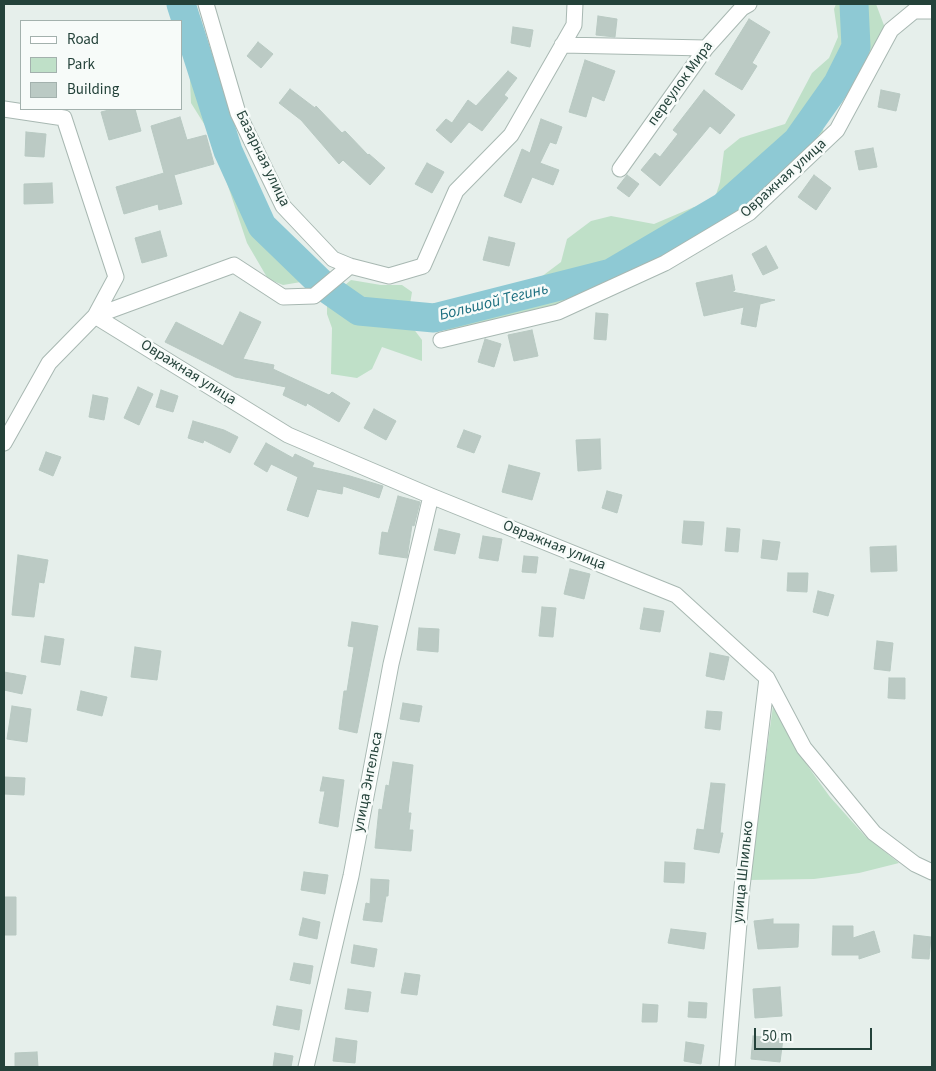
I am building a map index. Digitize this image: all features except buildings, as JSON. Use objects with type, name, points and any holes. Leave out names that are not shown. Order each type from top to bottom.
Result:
[{"type":"street","name":"Базарная улица","points":[[206,4],[238,113],[283,206],[333,259],[350,266],[388,276],[423,266],[456,191],[510,135],[574,25],[575,4]]},
{"type":"street","name":"переулок Мира","points":[[620,169],[706,48],[742,8],[749,4]]},
{"type":"street","name":"Овражная улица","points":[[441,340],[558,312],[666,263],[749,213],[838,130],[891,30],[914,11],[932,11]]},
{"type":"street","points":[[562,45],[706,48]]},
{"type":"street","points":[[4,109],[64,118],[116,277],[95,316],[49,363],[4,442]]},
{"type":"street","points":[[95,316],[234,265],[283,297],[314,296],[350,266]]},
{"type":"street","name":"Овражная улица","points":[[95,316],[288,434],[431,496],[676,595],[767,678],[804,748],[874,833],[915,864],[932,872]]},
{"type":"street","name":"улица Энгельса","points":[[306,1067],[351,876],[391,664],[431,496]]},
{"type":"street","name":"улица Шпилько","points":[[727,1067],[742,887],[767,678]]},
{"type":"green space","points":[[174,4],[194,4],[222,99],[236,130],[240,155],[276,226],[299,249],[307,281],[283,285],[268,279],[247,243],[211,135],[191,103],[189,59],[182,49],[182,20],[179,20]]},
{"type":"green space","points":[[836,4],[876,4],[885,28],[864,73],[821,118],[824,134],[799,153],[749,207],[735,208],[715,198],[720,182],[724,151],[740,138],[785,124],[812,73],[829,58],[838,37],[834,9]]},
{"type":"green space","points":[[707,205],[702,230],[693,239],[645,266],[551,310],[445,332],[443,320],[465,315],[470,296],[541,277],[561,262],[567,239],[591,221],[611,216],[654,224],[694,207]]},
{"type":"green space","points":[[351,280],[381,285],[402,285],[412,292],[410,304],[398,308],[422,340],[422,361],[382,347],[372,369],[357,378],[331,374],[332,328],[327,314],[327,300]]},
{"type":"green space","points":[[773,706],[807,765],[830,797],[865,836],[899,863],[859,873],[814,879],[749,880]]},
{"type":"waterway","name":"Большой Тегинь","points":[[181,4],[228,151],[262,226],[326,288],[359,311],[434,318],[611,273],[723,207],[797,141],[838,83],[856,47],[854,4]]}]
